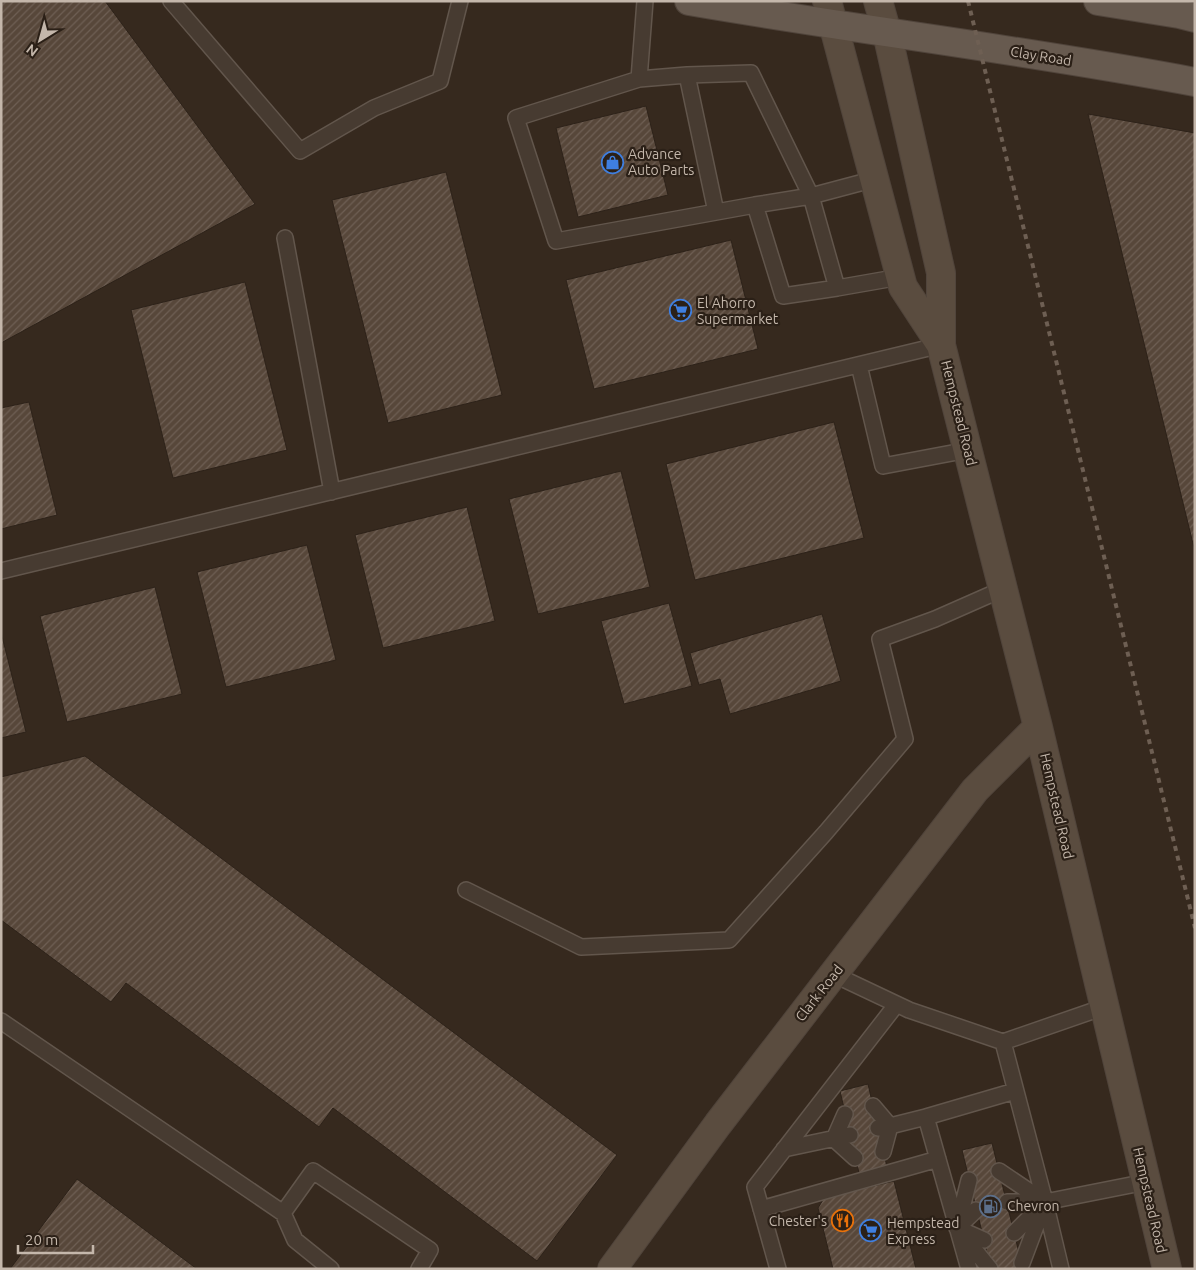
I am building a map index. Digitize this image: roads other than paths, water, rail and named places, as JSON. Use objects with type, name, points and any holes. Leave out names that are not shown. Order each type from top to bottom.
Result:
[{"type":"main road","name":"Clay Road","points":[[688,1],[831,13],[887,33],[998,49],[1195,82]]},
{"type":"main road","name":"Hempstead Road","points":[[878,1],[887,33],[941,273],[942,345],[1038,727],[1167,1269]]},
{"type":"main road","points":[[1098,1],[1195,18]]},
{"type":"main road","name":"Hempstead Road","points":[[831,13],[900,277],[904,287],[942,345]]},
{"type":"main road","name":"Clark Road","points":[[612,1269],[718,1124],[976,790],[1038,727]]},
{"type":"lane","points":[[171,1],[300,152],[374,108],[440,81],[460,1]]},
{"type":"lane","points":[[640,79],[644,1]]},
{"type":"lane","points":[[837,288],[812,196],[751,73],[640,79],[516,118],[556,241],[812,196],[874,179]]},
{"type":"lane","points":[[687,75],[716,212]]},
{"type":"lane","points":[[755,205],[783,296],[900,277]]},
{"type":"lane","points":[[285,238],[332,492]]},
{"type":"lane","points":[[1,571],[942,345]]},
{"type":"lane","points":[[859,365],[883,466],[968,450]]},
{"type":"lane","points":[[466,890],[581,947],[729,940],[826,832],[905,739],[880,639],[935,619],[1003,589]]},
{"type":"lane","points":[[833,974],[896,1004],[964,1030],[1003,1042],[1104,1007]]},
{"type":"lane","points":[[778,1269],[755,1187],[896,1004]]},
{"type":"lane","points":[[1,1020],[282,1213],[296,1240],[331,1269]]},
{"type":"lane","points":[[1003,1042],[1061,1269]]},
{"type":"lane","points":[[884,1127],[926,1118],[1015,1090]]},
{"type":"lane","points":[[873,1106],[884,1127],[883,1152]]},
{"type":"lane","points":[[834,1139],[845,1114]]},
{"type":"lane","points":[[926,1118],[969,1269]]},
{"type":"lane","points":[[784,1149],[850,1135]]},
{"type":"lane","points":[[834,1139],[855,1158]]},
{"type":"lane","points":[[761,1209],[938,1159]]},
{"type":"lane","points":[[282,1213],[313,1171],[430,1250],[419,1269]]},
{"type":"lane","points":[[999,1172],[1045,1202]]},
{"type":"lane","points":[[957,1228],[969,1180]]},
{"type":"lane","points":[[1006,1202],[1045,1202],[1146,1182]]},
{"type":"lane","points":[[1014,1233],[1045,1202]]},
{"type":"lane","points":[[1022,1263],[1045,1202]]},
{"type":"lane","points":[[957,1228],[976,1210]]},
{"type":"lane","points":[[957,1228],[984,1240]]},
{"type":"lane","points":[[957,1228],[990,1269]]},
{"type":"railway","points":[[968,1],[1195,928]]},
{"type":"place","name":"Advance Auto Parts","points":[[612,162]]},
{"type":"place","name":"El Ahorro Supermarket","points":[[681,311]]},
{"type":"place","name":"Chevron","points":[[991,1206]]},
{"type":"place","name":"Chester's","points":[[843,1221]]},
{"type":"place","name":"Hempstead Express","points":[[871,1231]]}]
